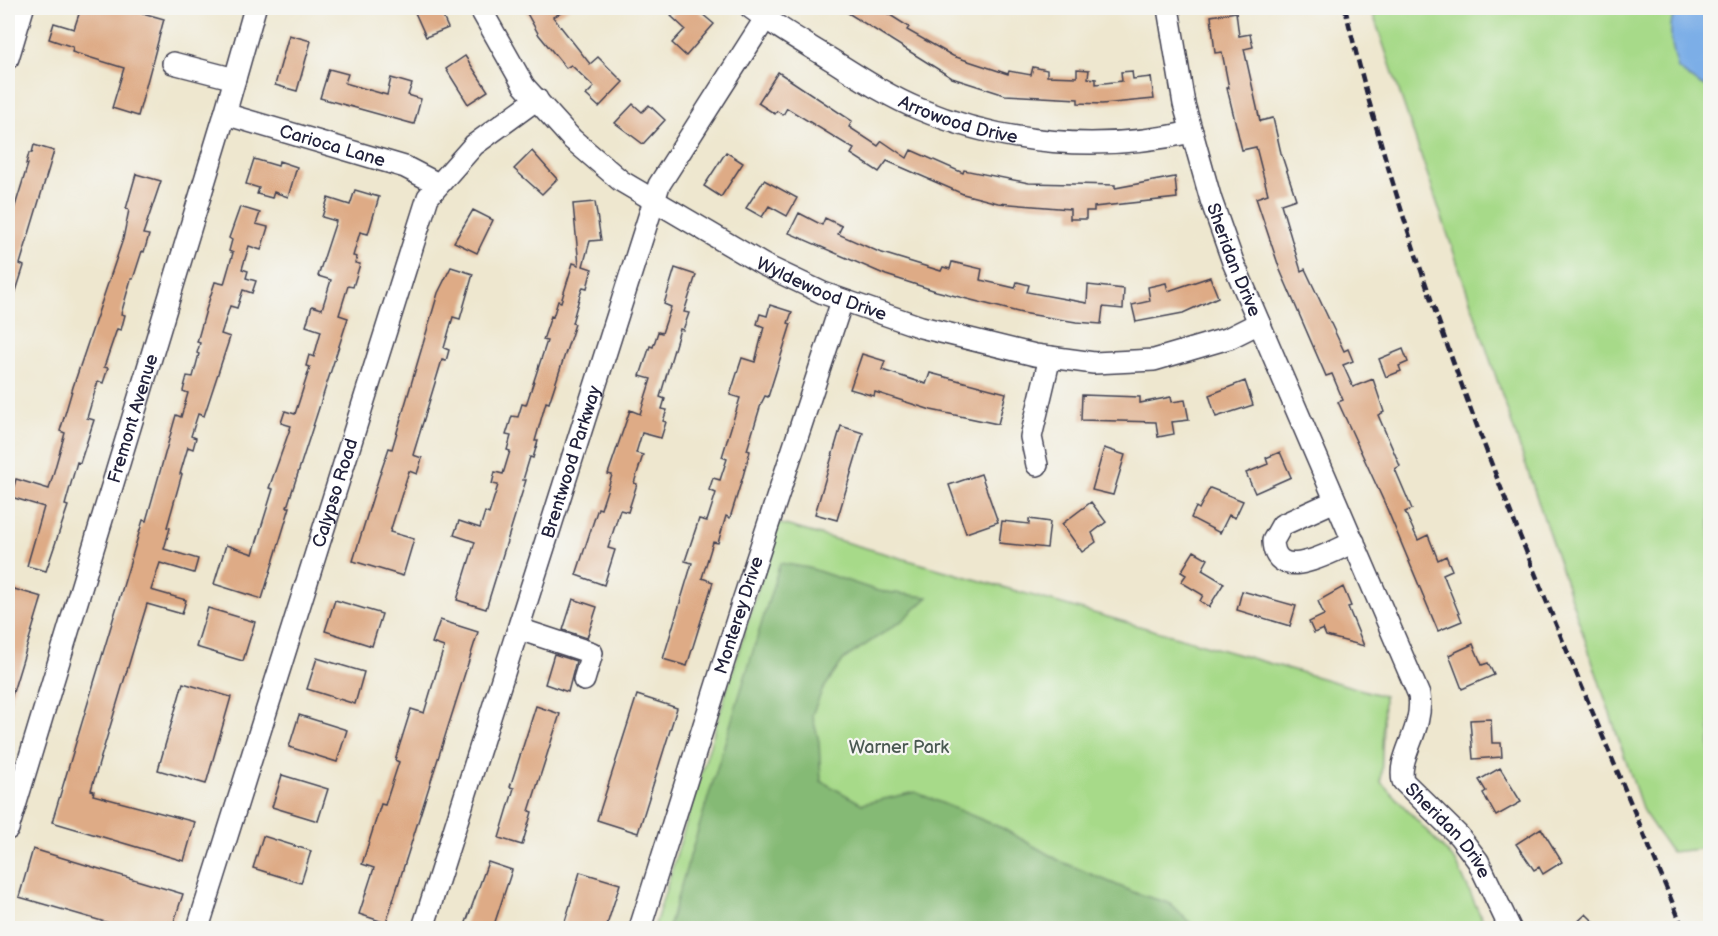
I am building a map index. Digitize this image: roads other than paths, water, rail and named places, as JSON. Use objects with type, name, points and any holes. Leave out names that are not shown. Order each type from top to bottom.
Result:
[{"type":"street","points":[[8,58],[22,8]]},
{"type":"street","name":"Fremont Avenue","points":[[8,829],[225,114],[255,8]]},
{"type":"street","name":"Wyldewood Drive","points":[[480,8],[524,86],[572,139],[621,181],[764,265],[842,301],[921,327],[1050,357],[1094,363],[1154,360],[1229,338],[1259,323]]},
{"type":"street","name":"Sheridan Drive","points":[[1168,8],[1184,104],[1211,200],[1259,323],[1419,695],[1422,712],[1401,767],[1403,781],[1459,836],[1478,861],[1510,928]]},
{"type":"street","name":"Arrowood Drive","points":[[758,13],[917,109],[990,134],[1061,142],[1111,144],[1192,132]]},
{"type":"street","name":"Brentwood Parkway","points":[[423,928],[662,177],[758,13]]},
{"type":"street","points":[[173,63],[235,80]]},
{"type":"street","name":"Calypso Road","points":[[198,928],[404,267],[428,197],[474,145],[537,99]]},
{"type":"street","name":"Carioca Lane","points":[[225,114],[405,167],[438,184]]},
{"type":"street","name":"Monterey Drive","points":[[640,928],[742,604],[842,301]]},
{"type":"street","points":[[1037,465],[1031,436],[1050,357]]},
{"type":"street","points":[[1335,501],[1282,525],[1273,541],[1276,554],[1287,564],[1298,564],[1354,542]]},
{"type":"street","points":[[519,629],[595,645],[584,680]]},
{"type":"water","points":[[1677,8],[1710,8],[1710,87],[1700,85],[1678,69],[1672,46],[1671,30],[1673,15]]},
{"type":"railway","points":[[1345,8],[1376,127],[1412,244],[1452,360],[1541,588],[1683,928]]},
{"type":"park label","name":"Warner Park","points":[[899,747]]}]
